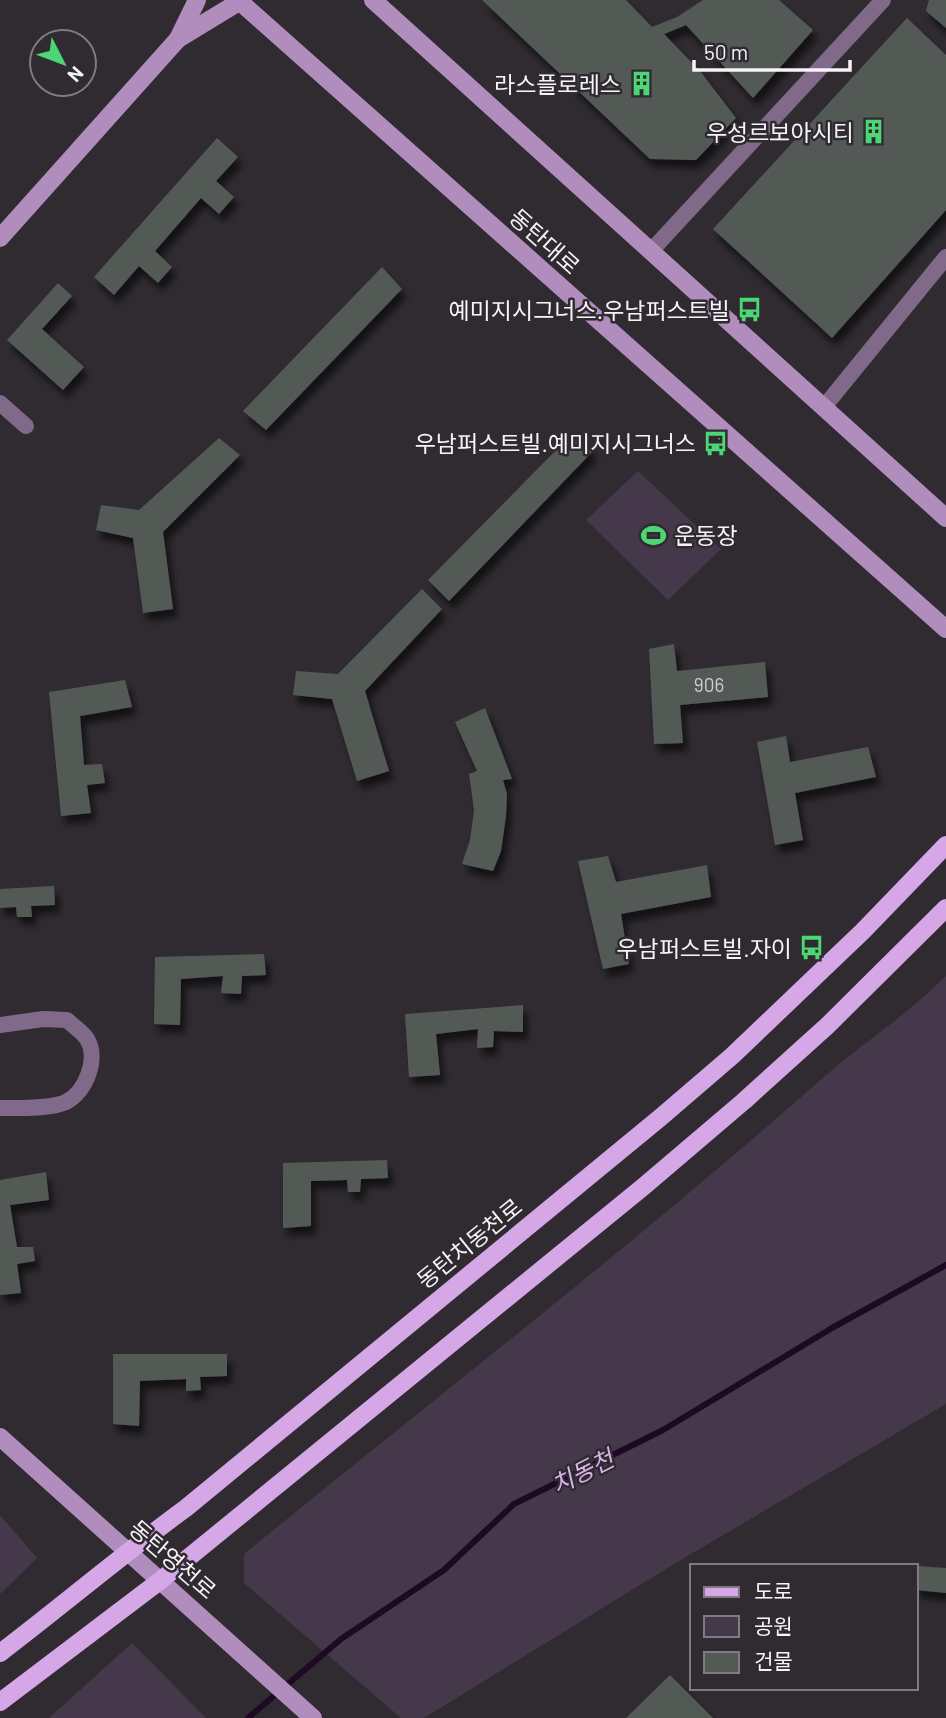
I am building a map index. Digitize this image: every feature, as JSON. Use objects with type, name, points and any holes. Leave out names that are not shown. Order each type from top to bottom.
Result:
[{"type":"main road","points":[[178,40],[197,0]]},
{"type":"main road","points":[[373,0],[946,518]]},
{"type":"main road","points":[[0,239],[178,40],[240,1]]},
{"type":"main road","name":"동탄대로","points":[[240,1],[946,629]]},
{"type":"main road","name":"동탄치동천로","points":[[0,1653],[77,1594],[127,1551],[186,1508],[692,1091],[853,940],[946,845]]},
{"type":"main road","points":[[0,1702],[161,1580],[643,1187],[827,1026],[946,908]]},
{"type":"main road","name":"동탄영천로","points":[[0,1437],[313,1718]]},
{"type":"street","points":[[651,251],[883,0]]},
{"type":"street","points":[[824,407],[946,257]]},
{"type":"street","points":[[0,403],[26,426]]},
{"type":"street","points":[[0,1025],[43,1019],[67,1020],[88,1040],[92,1064],[80,1090],[66,1102],[0,1108]]},
{"type":"green space","name":"운동장","points":[[638,471],[721,549],[668,600],[586,520]]},
{"type":"green space","points":[[946,976],[946,1404],[674,1564],[424,1718],[401,1718],[244,1583],[244,1554],[604,1263]]},
{"type":"green space","points":[[0,1515],[37,1558],[0,1594]]},
{"type":"green space","points":[[132,1643],[206,1718],[49,1718]]},
{"type":"building","name":"라스플로레스","points":[[482,0],[626,0],[652,27],[677,17],[703,0],[779,0],[813,30],[753,98],[686,25],[664,34],[700,71],[736,118],[696,160],[650,159]]},
{"type":"building","points":[[929,0],[946,0],[946,28],[926,11]]},
{"type":"building","name":"우성르보아시티","points":[[907,18],[946,55],[946,210],[832,338],[713,229]]},
{"type":"building","points":[[217,138],[238,157],[216,181],[234,197],[219,214],[201,198],[155,251],[172,267],[158,283],[139,266],[114,295],[94,277]]},
{"type":"building","points":[[382,267],[402,289],[266,430],[243,411]]},
{"type":"building","points":[[58,283],[72,296],[42,329],[84,367],[63,390],[7,340]]},
{"type":"building","points":[[573,433],[593,451],[449,601],[428,580]]},
{"type":"building","points":[[219,438],[240,455],[163,532],[173,609],[143,613],[133,538],[96,530],[101,505],[139,510]]},
{"type":"building","points":[[422,589],[442,609],[365,691],[389,771],[357,781],[332,699],[293,695],[296,671],[338,674]]},
{"type":"building","points":[[674,644],[677,671],[765,662],[768,697],[680,705],[683,743],[654,744],[649,649]]},
{"type":"building","points":[[125,680],[132,707],[80,716],[84,765],[102,764],[105,783],[87,785],[91,813],[61,816],[49,692]]},
{"type":"building","points":[[485,708],[512,779],[503,780],[507,794],[506,816],[501,851],[493,871],[462,864],[470,840],[474,810],[469,774],[477,771],[455,722]]},
{"type":"building","points":[[786,736],[790,762],[868,747],[876,777],[795,793],[803,840],[775,845],[757,742]]},
{"type":"building","points":[[608,856],[616,882],[707,865],[711,897],[621,914],[629,964],[603,969],[578,861]]},
{"type":"building","points":[[54,886],[55,905],[31,906],[32,917],[17,917],[16,907],[0,908],[0,889]]},
{"type":"building","points":[[264,954],[266,975],[242,976],[241,994],[221,993],[223,976],[181,979],[180,1025],[154,1024],[155,957]]},
{"type":"building","points":[[523,1005],[523,1032],[494,1031],[493,1047],[477,1048],[478,1029],[436,1034],[440,1075],[409,1077],[405,1014]]},
{"type":"building","points":[[387,1160],[388,1178],[361,1179],[360,1192],[348,1192],[347,1180],[311,1181],[311,1226],[283,1228],[283,1163]]},
{"type":"building","points":[[46,1172],[49,1200],[10,1205],[17,1247],[33,1247],[35,1261],[17,1264],[21,1293],[0,1295],[0,1180]]},
{"type":"building","points":[[113,1354],[227,1354],[227,1376],[200,1377],[201,1390],[186,1391],[186,1379],[140,1381],[139,1426],[113,1424]]},
{"type":"building","points":[[918,1566],[946,1568],[946,1593],[918,1590]]},
{"type":"building","points":[[670,1675],[713,1718],[626,1718]]},
{"type":"waterway","name":"치동천","points":[[248,1718],[341,1639],[444,1570],[514,1504],[663,1430],[832,1328],[946,1265]]},
{"type":"place","name":"라스플로레스","points":[[641,84]]},
{"type":"place","name":"우성르보아시티","points":[[874,132]]},
{"type":"place","name":"예미지시그너스.우남퍼스트빌","points":[[750,310]]},
{"type":"place","name":"우남퍼스트빌.예미지시그너스","points":[[716,443]]},
{"type":"place","name":"운동장","points":[[654,535]]},
{"type":"place","name":"우남퍼스트빌.자이","points":[[812,948]]}]
